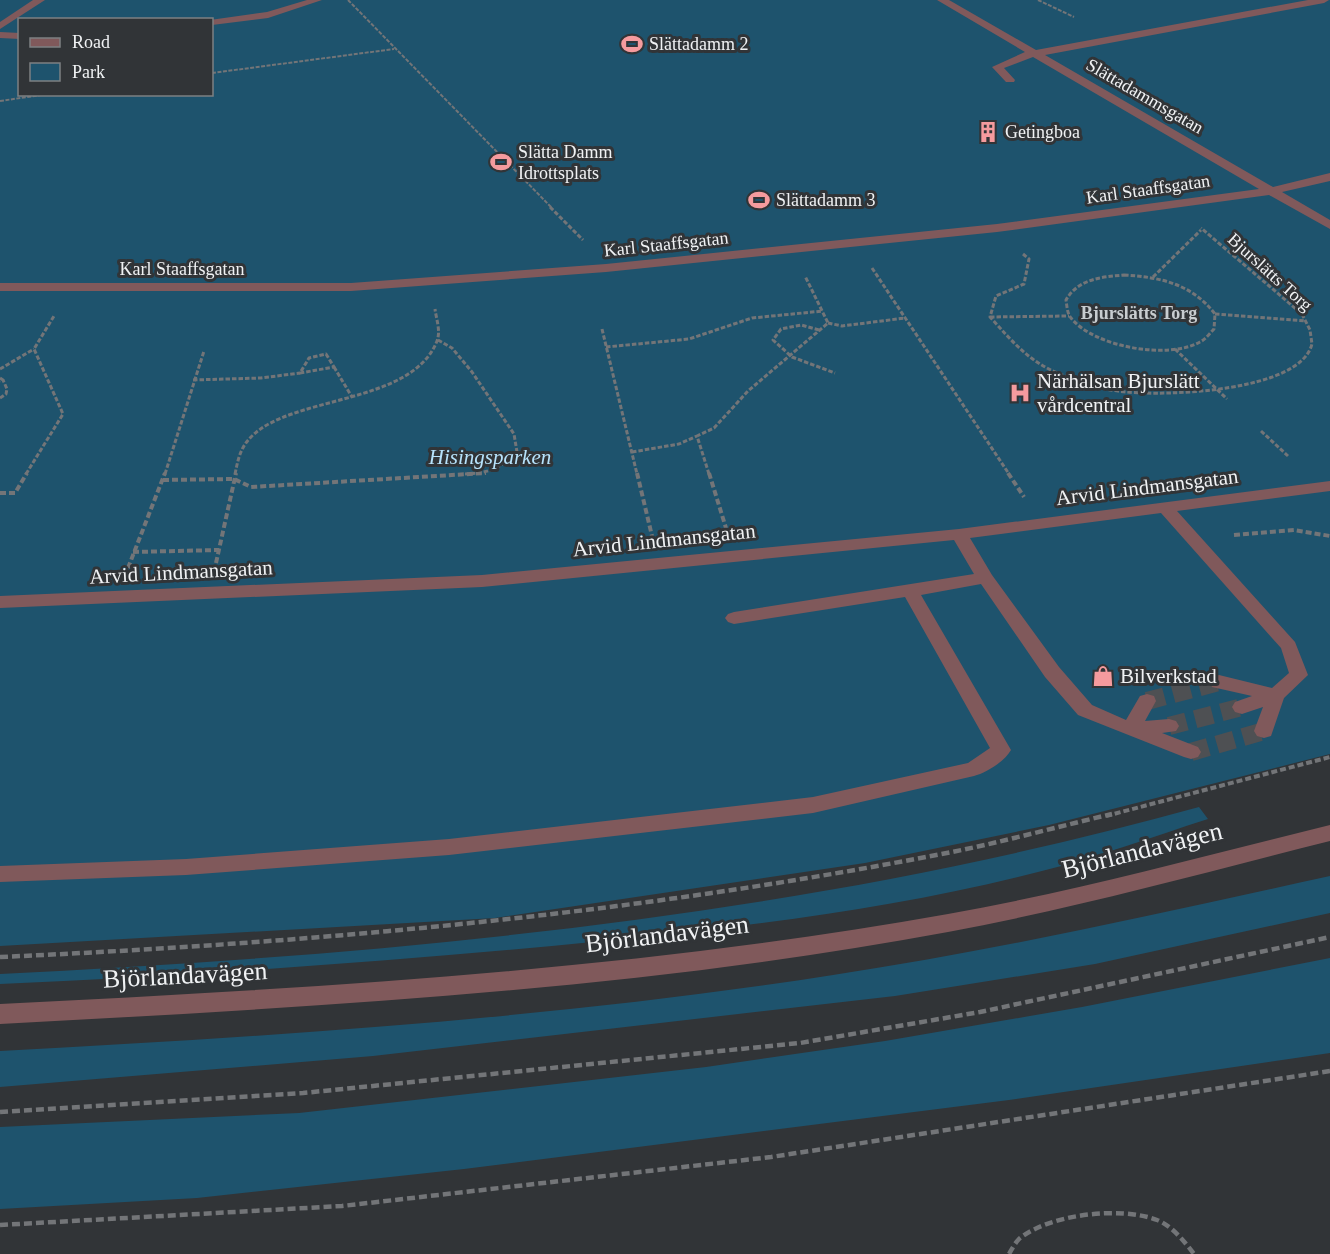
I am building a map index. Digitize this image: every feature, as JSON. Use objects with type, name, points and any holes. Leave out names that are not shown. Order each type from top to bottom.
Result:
[{"type":"street","points":[[0,26],[40,0]]},
{"type":"street","points":[[213,22],[267,15],[317,0]]},
{"type":"street","name":"Slättadammsgatan","points":[[942,0],[1330,225]]},
{"type":"street","points":[[1010,80],[998,67],[1023,56],[1324,0]]},
{"type":"street","points":[[0,35],[18,36]]},
{"type":"street","name":"Karl Staaffsgatan","points":[[0,287],[351,287],[606,268],[997,228],[1270,190],[1330,177]]},
{"type":"street","name":"Arvid Lindmansgatan","points":[[0,602],[482,581],[959,534],[1330,486]]},
{"type":"street","points":[[1166,508],[1289,646],[1299,675],[1276,695],[1242,707]]},
{"type":"street","points":[[959,534],[985,578],[1052,672],[1085,710],[1191,752]]},
{"type":"street","points":[[734,618],[985,578]]},
{"type":"street","points":[[0,874],[186,867],[449,847],[813,805],[974,770],[1001,750],[910,591]]},
{"type":"street","points":[[1218,682],[1276,695]]},
{"type":"street","points":[[1264,731],[1276,695]]},
{"type":"street","points":[[1130,729],[1146,701]]},
{"type":"street","points":[[1130,729],[1169,726]]},
{"type":"street","name":"Björlandavägen","points":[[0,1014],[376,992],[628,969],[752,953],[948,923],[1056,900],[1330,833]]},
{"type":"path","points":[[348,0],[599,257],[606,268]]},
{"type":"path","points":[[213,73],[394,49]]},
{"type":"path","points":[[0,101],[34,96]]},
{"type":"path","name":"Bjurslätts Torg","points":[[990,317],[1026,356],[1064,376],[1104,389],[1150,395],[1217,390],[1269,379],[1300,364],[1312,347],[1310,329],[1302,314],[1194,222]]},
{"type":"path","points":[[997,228],[1029,260],[1024,284],[996,296],[990,317],[1069,316]]},
{"type":"path","points":[[1152,278],[1202,229]]},
{"type":"path","points":[[869,263],[1028,502]]},
{"type":"path","points":[[803,272],[828,323]]},
{"type":"path","points":[[1122,275],[1152,278],[1180,286],[1203,299],[1215,314],[1214,329],[1200,342],[1175,349],[1143,349],[1112,343],[1085,331],[1069,316],[1066,300],[1075,287],[1095,278],[1122,275]]},
{"type":"path","points":[[213,571],[240,452],[245,443],[263,427],[291,415],[352,397],[399,379],[425,358],[438,340],[435,305]]},
{"type":"path","points":[[606,347],[689,339],[752,318],[823,311]]},
{"type":"path","points":[[0,369],[34,349],[56,313]]},
{"type":"path","points":[[1215,314],[1306,321]]},
{"type":"path","points":[[828,323],[842,326],[905,318]]},
{"type":"path","points":[[632,452],[679,444],[714,428],[748,392],[828,323]]},
{"type":"path","points":[[820,331],[801,325],[781,329],[773,340],[778,349],[836,373]]},
{"type":"path","points":[[602,329],[654,544]]},
{"type":"path","points":[[163,480],[234,479],[251,487],[485,473],[500,467],[517,452],[514,434],[472,372],[452,348],[438,340]]},
{"type":"path","points":[[0,493],[15,494],[63,414],[34,349]]},
{"type":"path","points":[[1175,349],[1227,399]]},
{"type":"path","points":[[127,572],[163,480],[204,351]]},
{"type":"path","points":[[300,373],[302,365],[309,358],[326,354],[352,397]]},
{"type":"path","points":[[194,380],[261,378],[334,367]]},
{"type":"path","points":[[0,398],[6,394],[7,389],[1,380]]},
{"type":"path","points":[[1261,431],[1288,456]]},
{"type":"path","points":[[697,436],[737,556]]},
{"type":"path","points":[[1234,536],[1291,529],[1318,532],[1330,536]]},
{"type":"path","points":[[134,552],[219,550]]},
{"type":"path","points":[[0,957],[183,950],[464,926],[725,892],[933,856],[1127,811],[1330,757]]},
{"type":"path","points":[[0,1112],[303,1093],[800,1043],[980,1012],[1330,938]]},
{"type":"path","points":[[0,1225],[342,1206],[771,1157],[1330,1071]]},
{"type":"path","points":[[1009,1254],[1010,1249],[1022,1237],[1056,1220],[1112,1212],[1157,1220],[1185,1242],[1194,1254]]},
{"type":"green space","name":"Hisingsparken","points":[[0,0],[1330,0],[1330,754],[1049,825],[865,863],[495,918],[0,946]]},
{"type":"green space","points":[[1199,807],[1208,819],[1102,854],[978,886],[857,909],[735,926],[552,946],[207,973],[0,984],[0,974],[303,955],[454,941],[604,924],[754,902],[904,876],[1052,845]]},
{"type":"green space","points":[[1330,876],[1330,913],[1095,964],[895,996],[373,1056],[0,1087],[0,1051],[314,1032],[522,1014],[730,990],[958,954],[1082,930]]},
{"type":"green space","points":[[1330,958],[1330,1053],[1009,1100],[464,1169],[197,1198],[0,1209],[0,1127],[299,1113],[706,1067],[885,1041],[1082,1007]]},
{"type":"tunnel","points":[[1147,701],[1219,682]]},
{"type":"tunnel","points":[[1169,726],[1242,707]]},
{"type":"tunnel","points":[[1191,752],[1264,731]]},
{"type":"place","name":"Slättadamm 2","points":[[632,44]]},
{"type":"place","name":"Getingboa","points":[[988,132]]},
{"type":"place","name":"Slätta Damm Idrottsplats","points":[[501,162]]},
{"type":"place","name":"Slättadamm 3","points":[[759,200]]},
{"type":"place","name":"Närhälsan Bjurslätt vårdcentral","points":[[1020,393]]},
{"type":"place","name":"Bilverkstad","points":[[1103,676]]},
{"type":"district","name":"Bjurslätts Torg","points":[[1139,313]]}]
